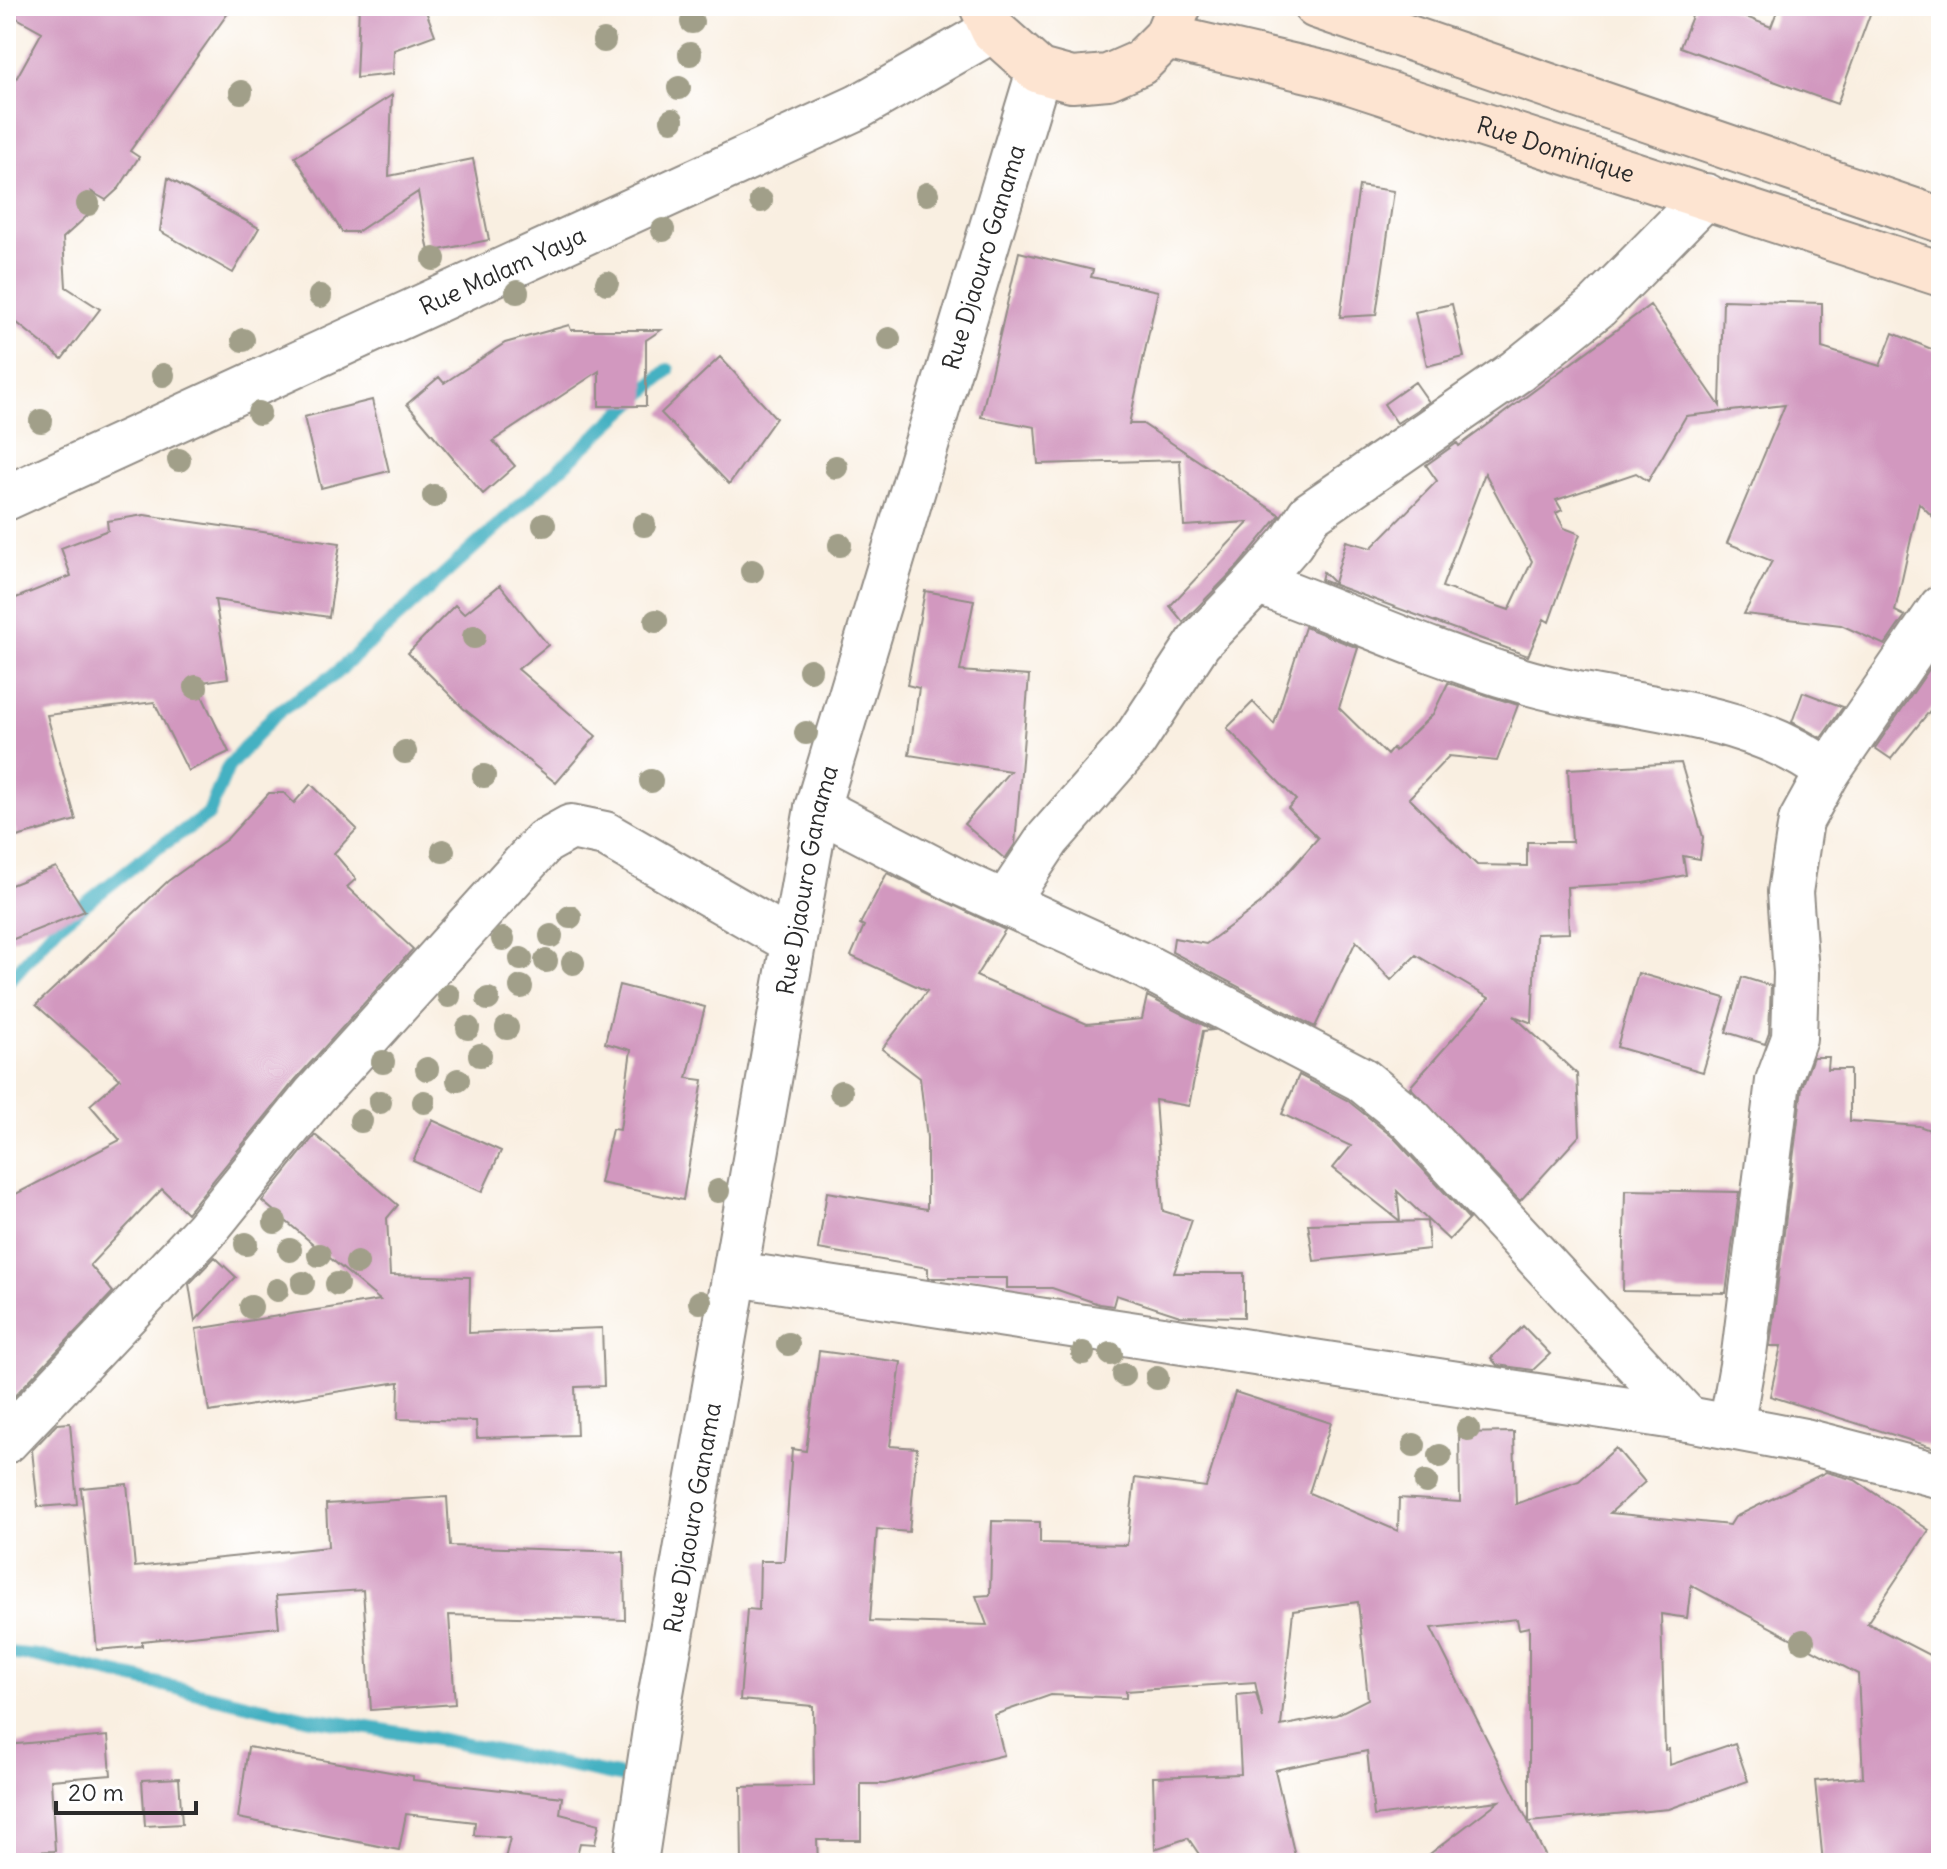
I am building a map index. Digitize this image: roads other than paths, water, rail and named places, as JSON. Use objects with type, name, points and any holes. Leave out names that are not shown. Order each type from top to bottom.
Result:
[{"type":"main road","points":[[1316,6],[1941,220]]},
{"type":"main road","points":[[988,18],[1039,71],[1072,80],[1108,77],[1140,63],[1172,22]]},
{"type":"main road","name":"Rue Dominique","points":[[1172,22],[1941,274]]},
{"type":"street","name":"Rue Malam Yaya","points":[[6,498],[858,107],[988,18]]},
{"type":"street","name":"Rue Djaouro Ganama","points":[[637,1850],[658,1710],[817,808],[1039,71]]},
{"type":"street","points":[[1006,902],[1048,839],[1134,741],[1199,642],[1291,543],[1310,514],[1517,371],[1587,315],[1682,224],[1706,196]]},
{"type":"street","points":[[1257,582],[1521,681],[1723,724],[1766,737],[1800,751],[1828,772]]},
{"type":"street","points":[[1731,1427],[1744,1354],[1778,1081],[1794,1038],[1796,973],[1790,892],[1801,821],[1828,772],[1941,608]]},
{"type":"street","points":[[817,808],[1006,902],[1144,966],[1361,1079],[1411,1120],[1688,1419]]},
{"type":"street","points":[[6,1441],[205,1231],[314,1096],[544,842],[571,827],[605,834],[793,942]]},
{"type":"street","points":[[736,1274],[1688,1419],[1805,1441],[1941,1476]]},
{"type":"waterway","points":[[6,984],[57,926],[150,853],[208,815],[228,767],[275,714],[334,675],[668,370]]},
{"type":"waterway","points":[[6,1653],[38,1656],[307,1718],[443,1740],[642,1781]]}]
